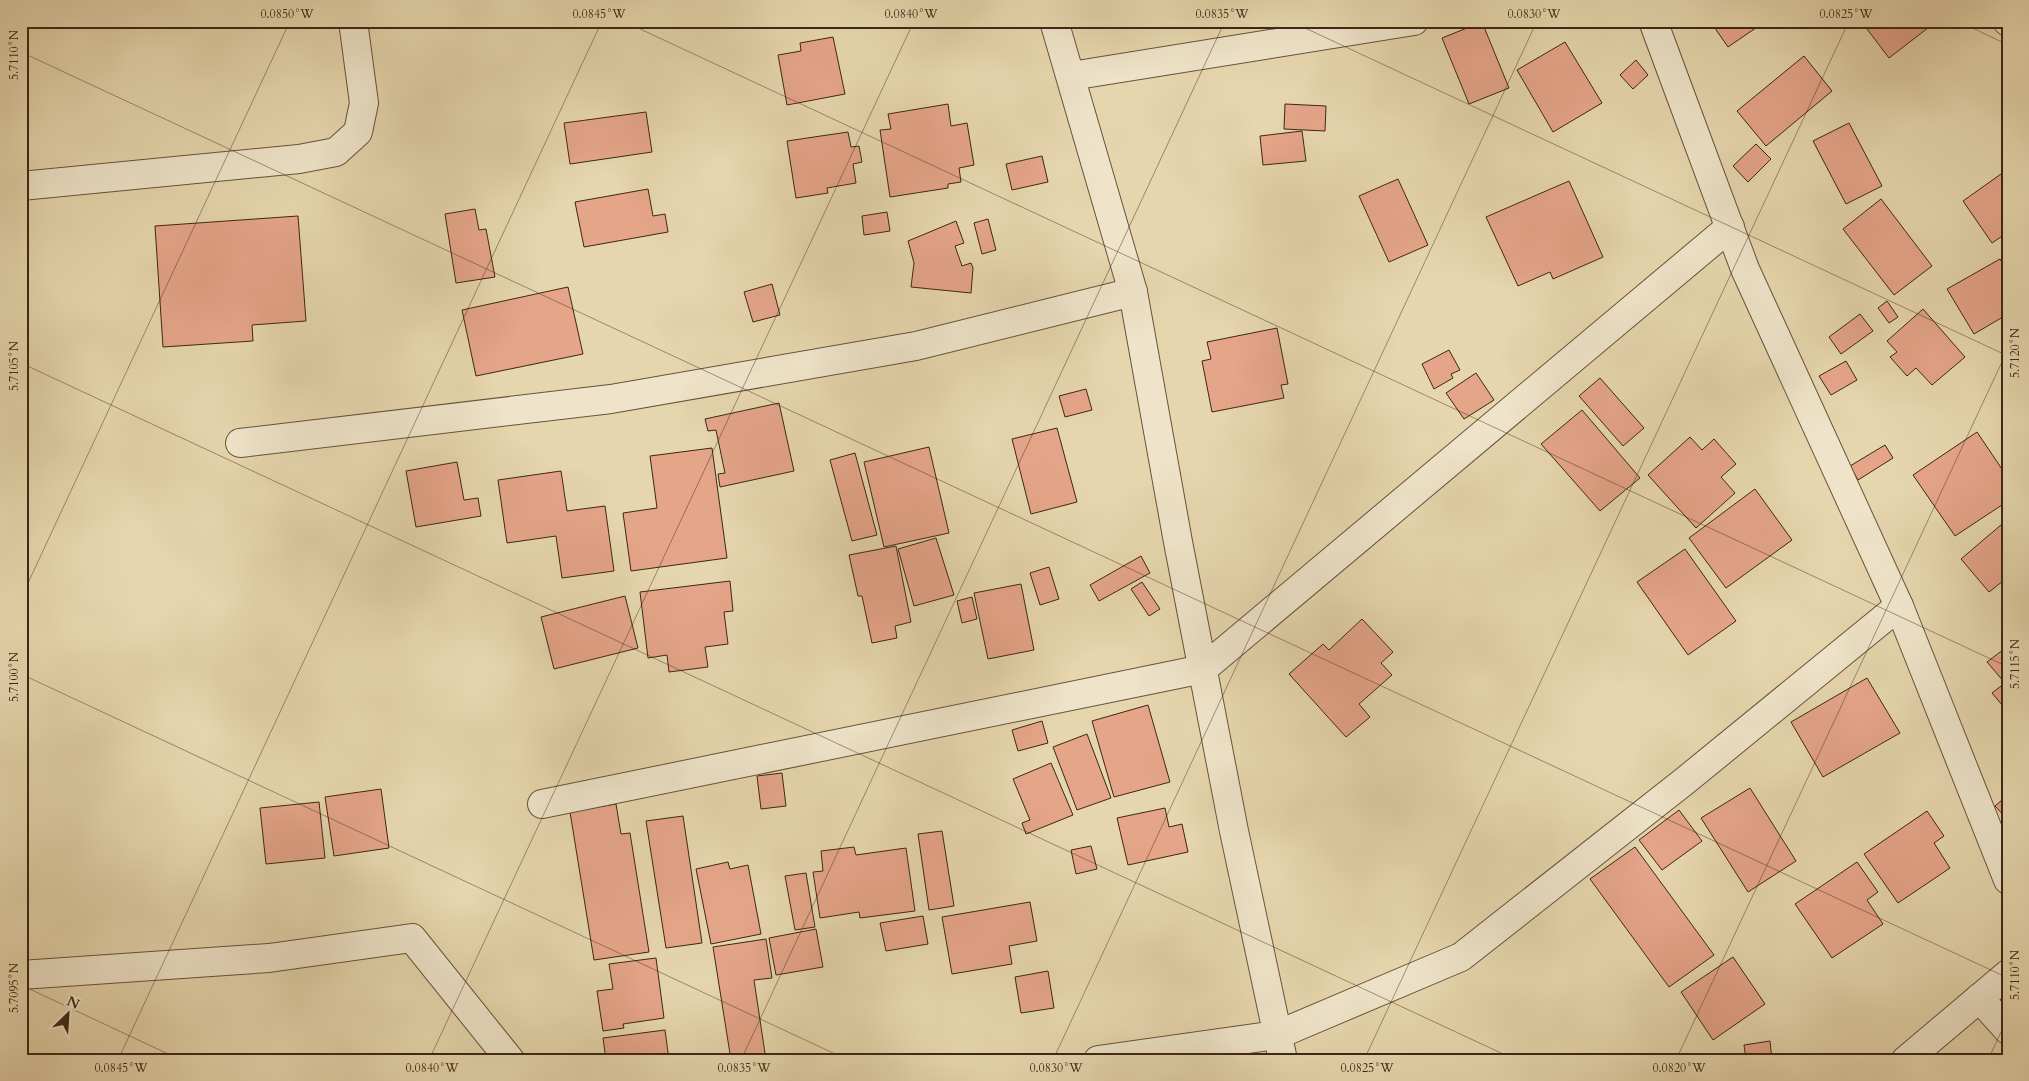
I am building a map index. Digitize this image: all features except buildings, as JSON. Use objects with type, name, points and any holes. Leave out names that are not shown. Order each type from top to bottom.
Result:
[{"type":"street","points":[[21,186],[299,159],[336,152],[358,132],[364,103],[353,21]]},
{"type":"street","points":[[1054,21],[1133,292],[1178,542],[1234,831],[1280,1047]]},
{"type":"street","points":[[1071,76],[1414,21]]},
{"type":"street","points":[[1653,21],[1745,269],[1899,606],[2008,880]]},
{"type":"street","points":[[542,804],[1203,669],[1730,228]]},
{"type":"street","points":[[240,443],[611,399],[916,346],[1133,292]]},
{"type":"street","points":[[1098,1060],[1280,1047],[1461,957],[1686,780],[1899,606]]},
{"type":"street","points":[[21,975],[269,958],[412,938],[510,1060]]},
{"type":"street","points":[[1906,1060],[2008,974]]},
{"type":"street","points":[[1979,998],[2008,1030]]}]
